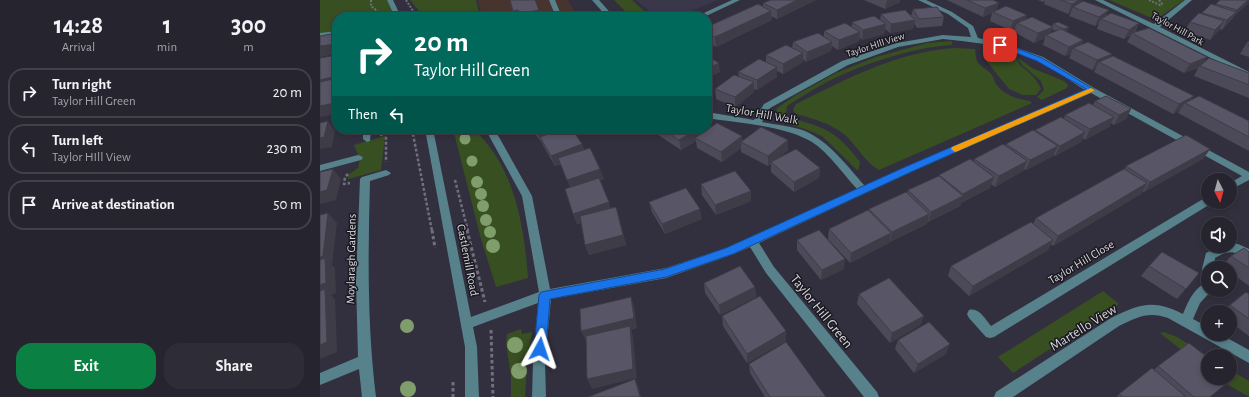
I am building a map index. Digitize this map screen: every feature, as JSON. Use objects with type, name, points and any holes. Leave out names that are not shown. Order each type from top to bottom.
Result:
[{"type":"street","points":[[390,0],[396,12]]},
{"type":"street","points":[[552,0],[557,12]]},
{"type":"street","points":[[595,0],[606,12]]},
{"type":"street","points":[[709,12],[737,0]]},
{"type":"street","name":"Taylor Hill Park","points":[[1098,0],[1156,26],[1210,57],[1249,75]]},
{"type":"street","points":[[1156,26],[1189,0]]},
{"type":"street","points":[[925,1],[950,13],[971,27],[974,40]]},
{"type":"street","points":[[320,35],[332,34]]},
{"type":"street","name":"Taylor HIll View","points":[[757,123],[767,106],[845,63],[898,45],[942,37],[974,40],[1000,45],[1040,59],[1091,90],[1249,176]]},
{"type":"street","points":[[467,324],[544,295],[666,273],[730,251],[863,190],[1091,90]]},
{"type":"street","name":"Taylor Hill Walk","points":[[712,116],[757,123],[801,133],[816,141],[863,190]]},
{"type":"street","points":[[367,134],[367,139]]},
{"type":"street","name":"Castlemill Road","points":[[430,134],[471,347],[472,397]]},
{"type":"street","points":[[493,134],[527,196],[544,295],[539,362],[539,397]]},
{"type":"street","points":[[320,168],[358,158]]},
{"type":"street","name":"Moylaragh Gardens","points":[[365,360],[362,281],[365,180],[386,173]]},
{"type":"street","points":[[1237,183],[1249,176]]},
{"type":"street","name":"Taylor Hill Close","points":[[972,314],[990,333],[1201,204]]},
{"type":"street","name":"Taylor Hill Green","points":[[752,241],[770,270],[872,397]]},
{"type":"street","points":[[1209,261],[1210,256],[1228,247],[1243,250],[1249,254]]},
{"type":"street","points":[[1186,321],[1195,300],[1201,294]]},
{"type":"street","name":"Martello View","points":[[1001,397],[1115,322],[1132,314],[1155,309],[1186,321],[1249,358]]},
{"type":"street","points":[[320,379],[365,360],[369,397]]},
{"type":"path","points":[[371,0],[371,6],[378,12]]},
{"type":"path","points":[[406,0],[414,12]]},
{"type":"path","points":[[1149,0],[1164,7]]},
{"type":"path","points":[[413,134],[436,251]]},
{"type":"path","points":[[454,173],[485,302]]},
{"type":"path","points":[[491,330],[493,397]]},
{"type":"path","points":[[453,397],[454,374]]},
{"type":"shaded area","points":[[478,0],[568,0],[574,12],[481,12]]},
{"type":"shaded area","points":[[636,0],[718,0],[689,12],[651,12]]},
{"type":"green space","points":[[320,0],[390,0],[396,12],[332,12],[332,34],[320,35]]},
{"type":"green space","points":[[410,0],[476,0],[479,12],[420,12]]},
{"type":"green space","points":[[614,0],[632,0],[645,12],[626,12]]},
{"type":"green space","points":[[1109,0],[1184,0],[1158,18],[1154,19]]},
{"type":"green space","points":[[952,41],[952,45],[922,49],[889,57],[857,68],[824,84],[787,106],[786,114],[824,129],[839,139],[860,162],[858,171],[822,136],[778,121],[775,115],[777,108],[796,95],[836,73],[876,57],[927,43]]},
{"type":"green space","points":[[956,48],[975,49],[978,62],[991,74],[1000,89],[1012,96],[1030,101],[1032,103],[879,170],[869,163],[849,139],[840,131],[822,122],[796,114],[793,110],[796,104],[834,85],[893,60],[935,50]]},
{"type":"green space","points":[[993,53],[1009,55],[1016,58],[1019,64],[1037,81],[1041,89],[1036,95],[1023,95],[1009,89],[984,58],[984,54]]},
{"type":"green space","points":[[1017,57],[1032,68],[1064,81],[1068,85],[1067,88],[1042,100],[1037,97],[1044,90],[1041,81],[1022,65]]},
{"type":"green space","points":[[454,134],[479,134],[494,153],[506,174],[512,188],[520,218],[528,278],[496,287],[481,239]]},
{"type":"green space","points":[[385,136],[381,170],[348,179],[348,175],[358,168],[360,159],[354,145]]},
{"type":"green space","points":[[1103,291],[1119,304],[1013,373],[998,357]]},
{"type":"green space","points":[[521,329],[522,334],[532,332],[527,365],[525,397],[511,397],[511,377],[506,343],[507,334]]},
{"type":"green space","points":[[1164,332],[1177,337],[1201,352],[1201,365],[1160,333]]},
{"type":"green space","points":[[1237,374],[1249,381],[1249,397],[1228,385],[1237,385]]},
{"type":"building","points":[[510,0],[535,0],[539,10],[529,12],[518,12],[518,10],[513,11]]},
{"type":"building","points":[[771,0],[797,0],[777,10],[763,3]]},
{"type":"building","points":[[967,0],[993,0],[999,3],[985,8]]},
{"type":"building","points":[[1060,0],[1079,0],[1072,4]]},
{"type":"building","points":[[1220,0],[1248,0],[1237,10],[1216,4]]},
{"type":"building","points":[[1083,1],[1109,10],[1099,17],[1073,7]]},
{"type":"building","points":[[758,4],[771,11],[715,37],[712,36],[712,25]]},
{"type":"building","points":[[1211,4],[1236,12],[1227,20],[1202,13]]},
{"type":"building","points":[[1006,6],[1027,15],[1013,21],[993,12]]},
{"type":"building","points":[[937,7],[944,17],[919,19],[913,9]]},
{"type":"building","points":[[905,10],[915,20],[891,24],[881,14]]},
{"type":"building","points":[[1111,13],[1139,23],[1129,30],[1101,19]]},
{"type":"building","points":[[1199,13],[1224,21],[1215,30],[1190,22]]},
{"type":"building","points":[[874,16],[886,24],[863,30],[852,22]]},
{"type":"building","points":[[1032,17],[1053,27],[1038,33],[1017,23]]},
{"type":"building","points":[[1058,22],[1069,27],[1064,29],[1053,24]]},
{"type":"building","points":[[845,23],[860,32],[839,40],[824,31]]},
{"type":"building","points":[[1149,28],[1207,57],[1190,64],[1132,33]]},
{"type":"building","points":[[1061,29],[1083,40],[1069,47],[1046,35]]},
{"type":"building","points":[[818,33],[832,42],[807,52],[793,42]]},
{"type":"building","points":[[332,34],[332,45],[320,46],[320,36]]},
{"type":"building","points":[[1088,42],[1112,54],[1097,60],[1073,48]]},
{"type":"building","points":[[786,45],[803,53],[783,64],[766,55]]},
{"type":"building","points":[[332,56],[332,77],[320,80],[320,58]]},
{"type":"building","points":[[1113,56],[1194,96],[1179,104],[1099,62]]},
{"type":"building","points":[[1209,58],[1249,73],[1249,85],[1200,66]]},
{"type":"building","points":[[712,59],[719,63],[712,66]]},
{"type":"building","points":[[759,59],[777,67],[757,80],[738,72]]},
{"type":"building","points":[[734,75],[754,82],[735,97],[715,89]]},
{"type":"building","points":[[332,79],[332,104],[320,106],[320,82]]},
{"type":"building","points":[[1106,96],[1131,109],[1119,115],[1095,101]]},
{"type":"building","points":[[1199,96],[1249,121],[1249,137],[1185,103]]},
{"type":"building","points":[[1089,103],[1114,117],[1090,129],[1065,115]]},
{"type":"building","points":[[1061,117],[1085,132],[1060,146],[1035,130]]},
{"type":"building","points":[[328,121],[324,137],[320,138],[320,123]]},
{"type":"building","points":[[717,123],[742,136],[721,152],[695,138],[701,134],[712,134],[712,126]]},
{"type":"building","points":[[761,127],[788,140],[768,156],[741,142]]},
{"type":"building","points":[[1033,130],[1058,146],[1030,160],[1006,144]]},
{"type":"building","points":[[549,134],[575,134],[582,144],[551,156],[540,137]]},
{"type":"building","points":[[670,134],[689,134],[679,140]]},
{"type":"building","points":[[1186,135],[1210,149],[1150,182],[1126,166]]},
{"type":"building","points":[[1003,144],[1027,161],[999,176],[974,159]]},
{"type":"building","points":[[590,148],[600,169],[567,180],[558,158]]},
{"type":"building","points":[[796,149],[820,168],[794,182],[771,162]]},
{"type":"building","points":[[970,159],[994,177],[963,194],[939,175]]},
{"type":"building","points":[[333,169],[327,190],[320,192],[320,172]]},
{"type":"building","points":[[1124,169],[1147,183],[1058,236],[1036,218]]},
{"type":"building","points":[[735,171],[751,191],[715,205],[701,184]]},
{"type":"building","points":[[939,176],[963,196],[931,212],[908,190]]},
{"type":"building","points":[[599,178],[609,202],[573,214],[565,189]]},
{"type":"building","points":[[686,188],[700,209],[662,224],[649,202]]},
{"type":"building","points":[[906,192],[929,214],[892,232],[869,209]]},
{"type":"building","points":[[616,207],[623,235],[585,245],[580,216]]},
{"type":"building","points":[[868,210],[891,233],[851,253],[829,229]]},
{"type":"building","points":[[328,213],[323,256],[320,257],[320,215]]},
{"type":"building","points":[[1031,222],[1053,240],[973,286],[951,266]]},
{"type":"building","points":[[819,230],[845,259],[822,270],[797,240]]},
{"type":"building","points":[[1244,248],[1249,252],[1249,268],[1231,256]]},
{"type":"building","points":[[1162,252],[1199,273],[1186,289],[1149,266]]},
{"type":"building","points":[[325,258],[326,283],[320,285],[320,260]]},
{"type":"building","points":[[740,266],[755,287],[719,305],[704,283]]},
{"type":"building","points":[[889,278],[924,316],[892,333],[859,294]]},
{"type":"building","points":[[325,289],[327,342],[320,345],[320,291]]},
{"type":"building","points":[[1246,292],[1249,294],[1249,319],[1237,310],[1237,305],[1230,305]]},
{"type":"building","points":[[760,296],[786,331],[747,354],[722,316]]},
{"type":"building","points":[[631,297],[634,318],[581,331],[580,309]]},
{"type":"building","points":[[929,322],[950,344],[918,364],[898,340]]},
{"type":"building","points":[[630,326],[633,369],[587,379],[586,336]]},
{"type":"building","points":[[786,342],[826,397],[770,397],[749,364]]},
{"type":"building","points":[[1189,343],[1201,352],[1201,385],[1225,385],[1210,397],[1194,397],[1158,366]]},
{"type":"building","points":[[1152,368],[1186,397],[1123,397],[1119,394]]},
{"type":"building","points":[[635,379],[640,397],[588,397]]},
{"type":"slow traffic","points":[[955,149],[1091,90]]},
{"type":"route","points":[[540,349],[544,295],[666,273],[730,251],[807,215],[1091,90],[1040,59],[1000,45]]}]
